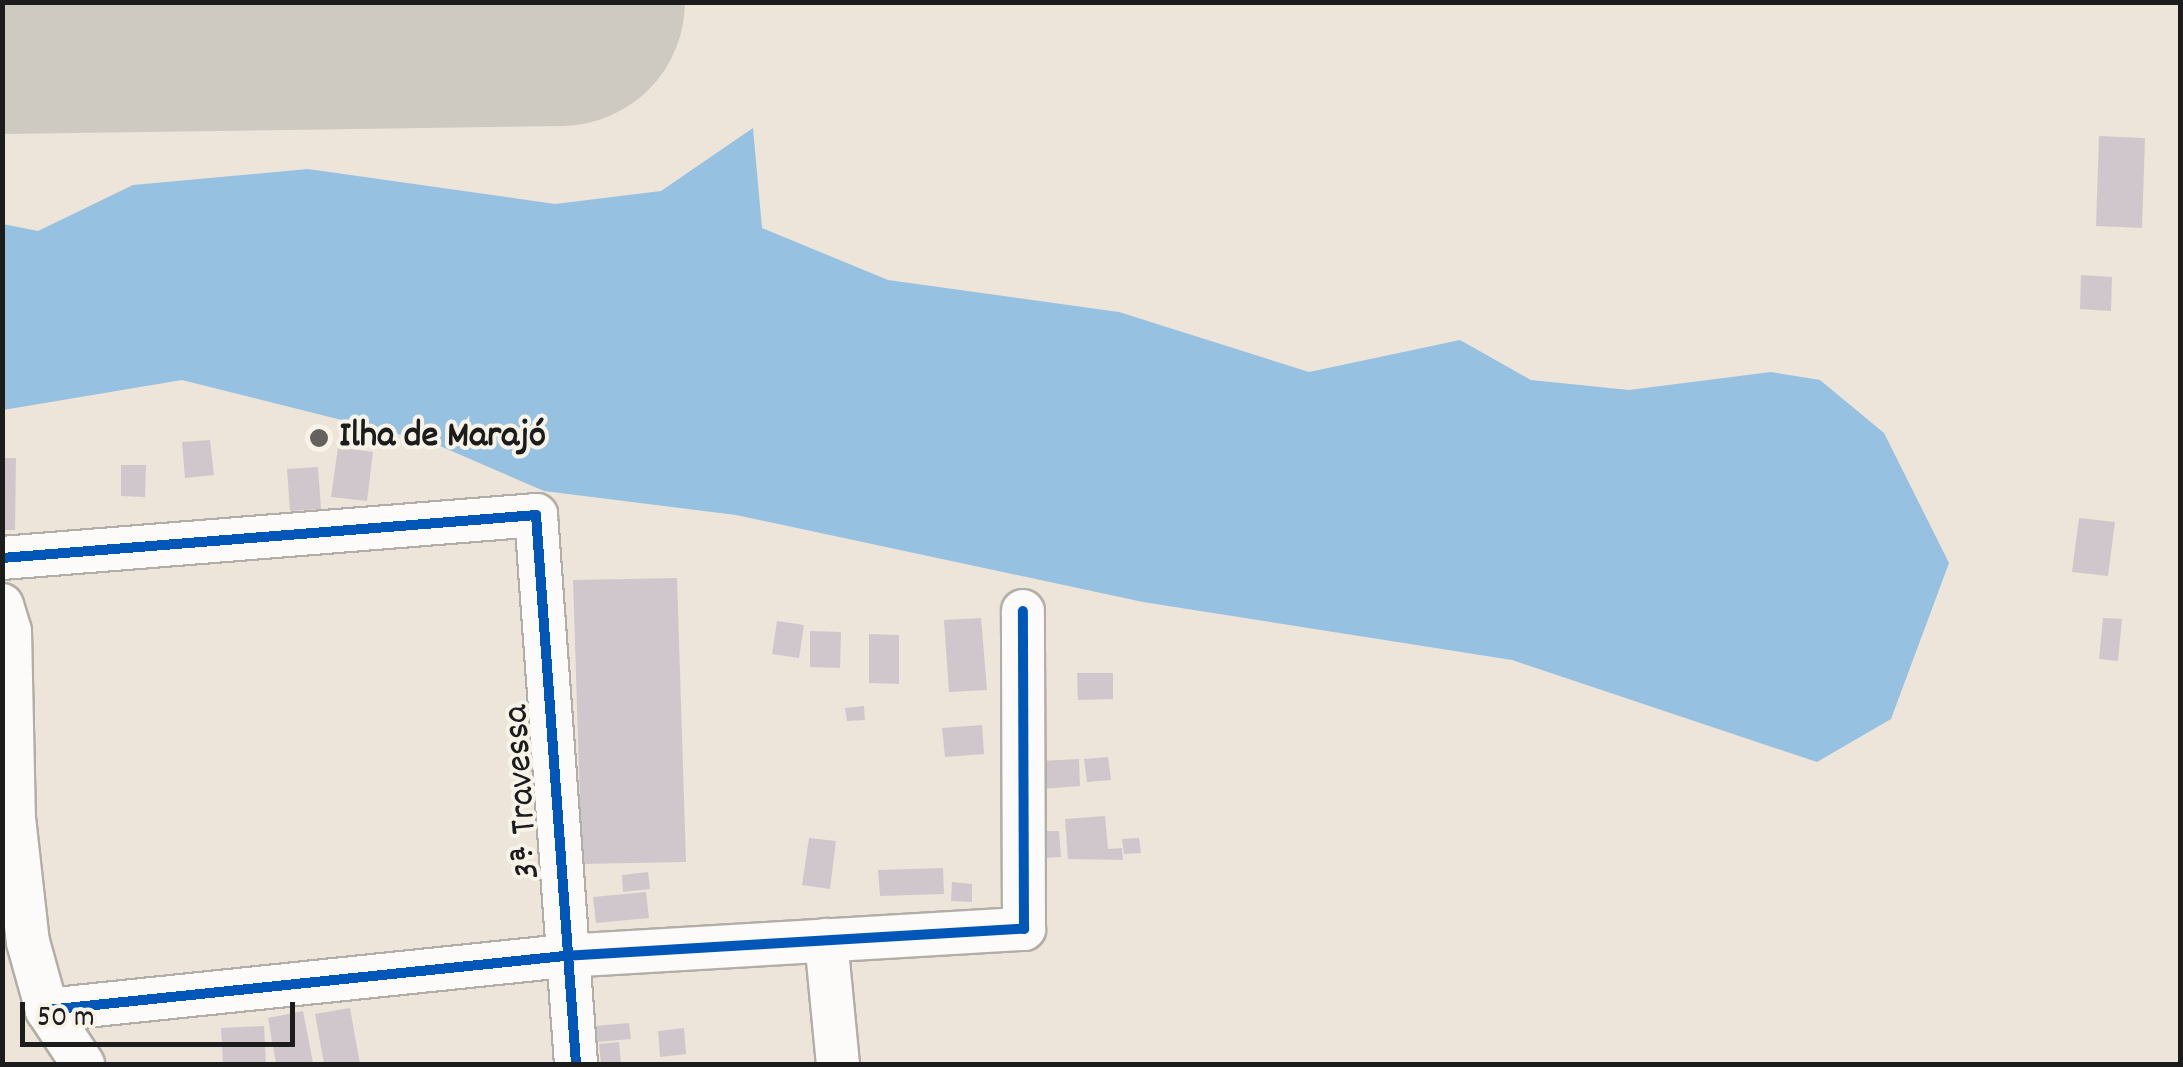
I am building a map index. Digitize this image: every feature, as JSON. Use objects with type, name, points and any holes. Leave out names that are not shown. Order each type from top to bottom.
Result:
[{"type":"street","name":"3ª Travessa","points":[[2,558],[536,515],[564,956],[576,1064]]},
{"type":"street","points":[[2,605],[10,631],[8,819],[28,942],[46,1010],[83,1064]]},
{"type":"street","points":[[46,1010],[564,956],[1024,929],[1023,611]]},
{"type":"street","points":[[826,940],[838,1064]]},
{"type":"water","points":[[753,128],[762,228],[888,280],[1119,312],[1309,372],[1460,340],[1531,380],[1629,390],[1771,372],[1820,380],[1884,433],[1949,563],[1891,719],[1817,762],[1512,660],[1143,602],[736,515],[544,491],[433,443],[182,380],[3,410],[3,224],[38,231],[133,185],[308,169],[555,204],[661,191]]},
{"type":"building","points":[[2099,136],[2145,138],[2142,228],[2096,226]]},
{"type":"building","points":[[2081,275],[2112,277],[2111,311],[2080,309]]},
{"type":"building","points":[[210,440],[214,475],[185,478],[182,442]]},
{"type":"building","points":[[338,447],[373,452],[367,501],[331,497]]},
{"type":"building","points":[[2,458],[16,458],[15,530],[2,530]]},
{"type":"building","points":[[121,465],[146,465],[145,497],[121,496]]},
{"type":"building","points":[[318,467],[321,509],[290,511],[287,469]]},
{"type":"building","points":[[2079,518],[2115,522],[2108,576],[2072,572]]},
{"type":"building","points":[[677,578],[686,862],[582,864],[573,580]]},
{"type":"building","points":[[981,618],[987,690],[949,692],[944,620]]},
{"type":"building","points":[[2103,618],[2122,619],[2118,661],[2099,659]]},
{"type":"building","points":[[777,621],[804,625],[799,658],[772,654]]},
{"type":"building","points":[[810,631],[841,632],[840,668],[810,667]]},
{"type":"building","points":[[869,634],[899,635],[899,684],[869,683]]},
{"type":"building","points":[[1077,673],[1113,673],[1113,699],[1078,700]]},
{"type":"building","points":[[864,706],[865,720],[847,721],[845,708]]},
{"type":"building","points":[[982,725],[984,754],[945,757],[942,728]]},
{"type":"building","points":[[1108,757],[1111,780],[1087,782],[1084,759]]},
{"type":"building","points":[[1079,759],[1080,786],[1041,789],[1040,761]]},
{"type":"building","points":[[1105,816],[1108,849],[1122,848],[1123,860],[1068,859],[1065,819]]},
{"type":"building","points":[[1043,831],[1059,831],[1061,857],[1044,858]]},
{"type":"building","points":[[809,838],[836,841],[830,889],[802,885]]},
{"type":"building","points":[[1139,838],[1141,853],[1124,854],[1122,839]]},
{"type":"building","points":[[943,868],[944,894],[880,896],[878,870]]},
{"type":"building","points":[[648,872],[650,889],[623,892],[622,875]]},
{"type":"building","points":[[952,882],[972,884],[972,902],[951,901]]},
{"type":"building","points":[[646,892],[649,918],[596,923],[593,897]]},
{"type":"building","points":[[350,1008],[360,1064],[324,1064],[315,1014]]},
{"type":"building","points":[[303,1011],[313,1063],[276,1064],[268,1018]]},
{"type":"building","points":[[629,1023],[631,1039],[596,1042],[594,1026]]},
{"type":"building","points":[[264,1026],[266,1064],[223,1064],[221,1028]]},
{"type":"building","points":[[684,1028],[686,1054],[660,1057],[658,1031]]},
{"type":"building","points":[[619,1042],[621,1064],[601,1064],[599,1044]]},
{"type":"runway","points":[[2,10],[561,2]]},
{"type":"cycle path","points":[[2,558],[536,515],[576,1064]]},
{"type":"cycle path","points":[[47,1010],[564,956],[1024,929],[1023,611]]},
{"type":"place","name":"Ilha de Marajó","points":[[319,438]]}]
